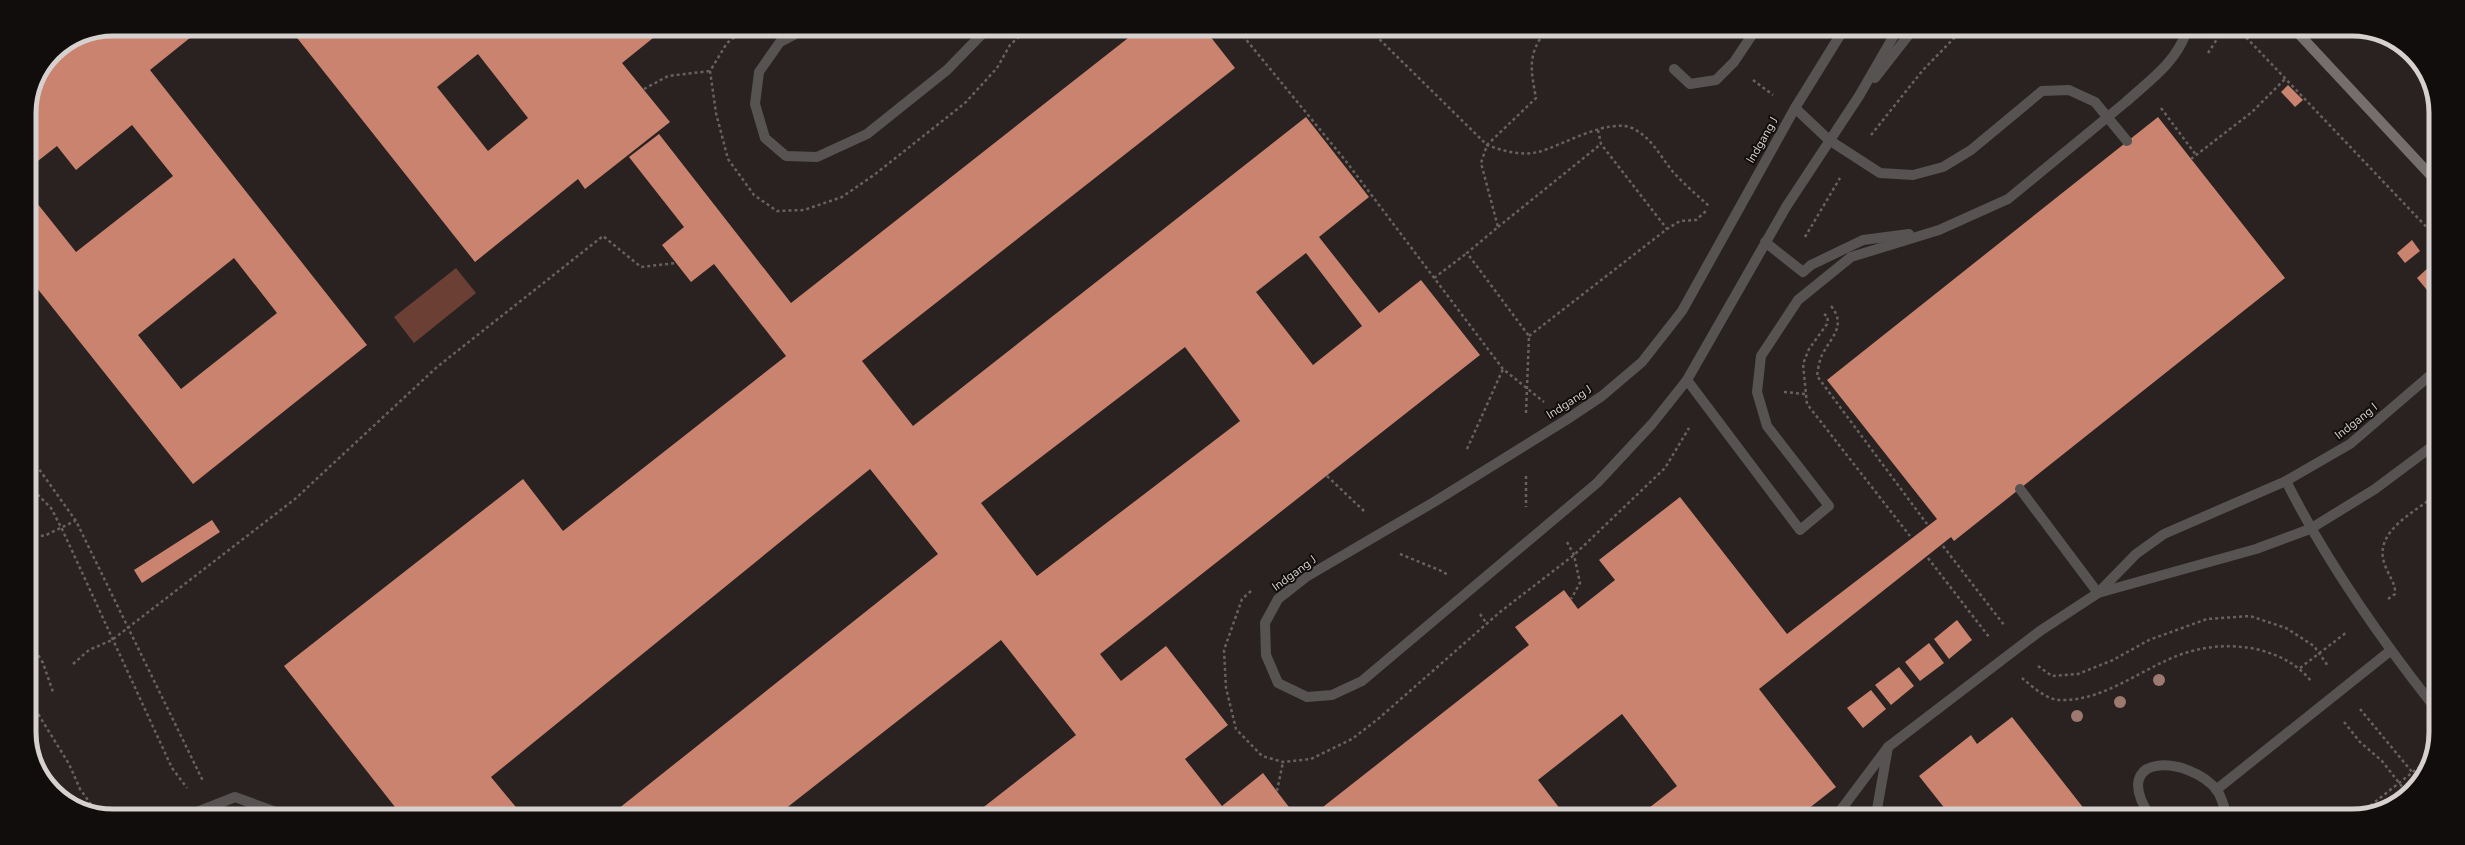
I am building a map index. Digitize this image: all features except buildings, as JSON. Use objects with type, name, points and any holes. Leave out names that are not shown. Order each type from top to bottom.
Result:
[{"type":"street","points":[[2301,36],[2429,174]]},
{"type":"lane","points":[[792,36],[780,42],[759,72],[755,104],[765,138],[786,156],[817,157],[867,134],[946,70],[980,36]]},
{"type":"lane","points":[[1674,69],[1690,84],[1703,84],[1716,80],[1734,62],[1751,36]]},
{"type":"lane","name":"Indgang J","points":[[1840,36],[1795,108],[1682,311],[1642,362],[1602,396],[1566,420],[1306,577],[1278,598],[1265,623],[1266,655],[1278,683],[1307,697],[1332,695],[1362,681],[1597,483],[1652,424],[1687,380],[1765,242],[1829,140],[1859,96]]},
{"type":"lane","points":[[1859,96],[1894,36]]},
{"type":"lane","points":[[1859,96],[1908,36]]},
{"type":"lane","points":[[1687,380],[1800,530],[1829,506],[1767,426],[1757,392],[1761,356],[1802,297],[1814,285],[1851,256],[1938,230],[2008,200],[2127,101],[2165,67],[2180,50],[2185,36]]},
{"type":"lane","points":[[1795,108],[1829,140],[1880,173],[1913,175],[1943,168],[1971,150],[2042,91],[2069,90],[2095,102],[2127,141]]},
{"type":"lane","points":[[1765,242],[1804,272],[1811,265],[1863,240],[1938,230]]},
{"type":"lane","name":"Indgang I","points":[[2098,593],[2136,554],[2164,534],[2286,481],[2350,444],[2429,376]]},
{"type":"lane","points":[[1842,809],[1888,747],[2021,646],[2098,593],[2256,549],[2310,529],[2375,489],[2429,449]]},
{"type":"lane","points":[[2286,481],[2310,529],[2390,651],[2429,700]]},
{"type":"lane","points":[[2020,489],[2098,593]]},
{"type":"lane","points":[[2216,790],[2344,690],[2390,651]]},
{"type":"lane","points":[[1877,809],[1888,747]]},
{"type":"lane","points":[[2146,809],[2138,792],[2138,779],[2145,769],[2156,765],[2182,768],[2202,779],[2216,790],[2224,809]]},
{"type":"lane","points":[[204,809],[235,796],[268,809]]},
{"type":"path","points":[[1243,36],[1345,160],[1503,369],[1566,420]]},
{"type":"path","points":[[1376,36],[1487,144],[1507,152],[1536,152],[1612,126],[1632,128],[1647,137],[1674,173],[1731,225]]},
{"type":"path","points":[[1498,227],[1481,163],[1487,144],[1536,98],[1530,68],[1536,44],[1542,36]]},
{"type":"path","points":[[1791,261],[1853,156],[1923,70],[1956,36]]},
{"type":"path","points":[[2204,59],[2219,36]]},
{"type":"path","points":[[2245,36],[2429,230]]},
{"type":"path","points":[[1734,62],[1766,91],[1795,108]]},
{"type":"path","points":[[644,89],[668,76],[710,71]]},
{"type":"path","points":[[2191,159],[2252,112],[2286,78]]},
{"type":"path","points":[[2165,104],[2160,109],[2196,155]]},
{"type":"path","points":[[1598,130],[1601,144],[1667,230]]},
{"type":"path","points":[[1434,278],[1601,144]]},
{"type":"path","points":[[1529,336],[1667,230],[1680,221],[1696,220],[1710,207]]},
{"type":"path","points":[[1696,220],[1722,240]]},
{"type":"path","points":[[73,664],[89,650],[112,640],[295,499],[437,367],[603,236],[641,268],[676,263]]},
{"type":"path","points":[[1467,253],[1529,336],[1525,446],[1528,542]]},
{"type":"path","points":[[1814,285],[1838,314],[1837,332],[1821,356],[1817,376],[1927,524]]},
{"type":"path","points":[[1802,297],[1828,317],[1827,324],[1809,350],[1803,364],[1807,404],[1910,536]]},
{"type":"path","points":[[1465,455],[1503,369]]},
{"type":"path","points":[[1253,589],[1242,599],[1224,650],[1226,688],[1236,729],[1262,756],[1283,762],[1311,759],[1352,739],[1378,719],[1487,624],[1574,556],[1665,468],[1703,403]]},
{"type":"path","points":[[36,465],[76,521],[127,628],[215,804]]},
{"type":"path","points":[[1327,476],[1364,511]]},
{"type":"path","points":[[36,493],[51,508],[62,528],[112,640],[172,768],[186,787]]},
{"type":"path","points":[[1358,514],[1371,507]]},
{"type":"path","points":[[1554,519],[1574,556],[1580,584],[1570,599]]},
{"type":"path","points":[[36,535],[44,536],[76,521]]},
{"type":"path","points":[[1368,540],[1444,572],[1465,595],[1487,624]]},
{"type":"path","points":[[1943,546],[2034,663],[2052,676],[2078,674],[2113,660],[2148,640],[2207,619],[2250,616],[2286,628],[2314,646],[2344,690],[2415,776]]},
{"type":"path","points":[[1928,558],[2018,674],[2039,692],[2060,700],[2084,698],[2118,685],[2164,661],[2191,651],[2220,645],[2247,647],[2278,655],[2300,668],[2360,742],[2382,761],[2403,789]]},
{"type":"path","points":[[36,652],[43,663],[53,692]]},
{"type":"path","points":[[36,710],[69,764],[80,789],[92,806]]},
{"type":"path","points":[[1277,791],[1283,762]]},
{"type":"path","points":[[2368,808],[2422,765]]},
{"type":"shaded area","points":[[456,268],[476,293],[414,343],[394,317]]}]
